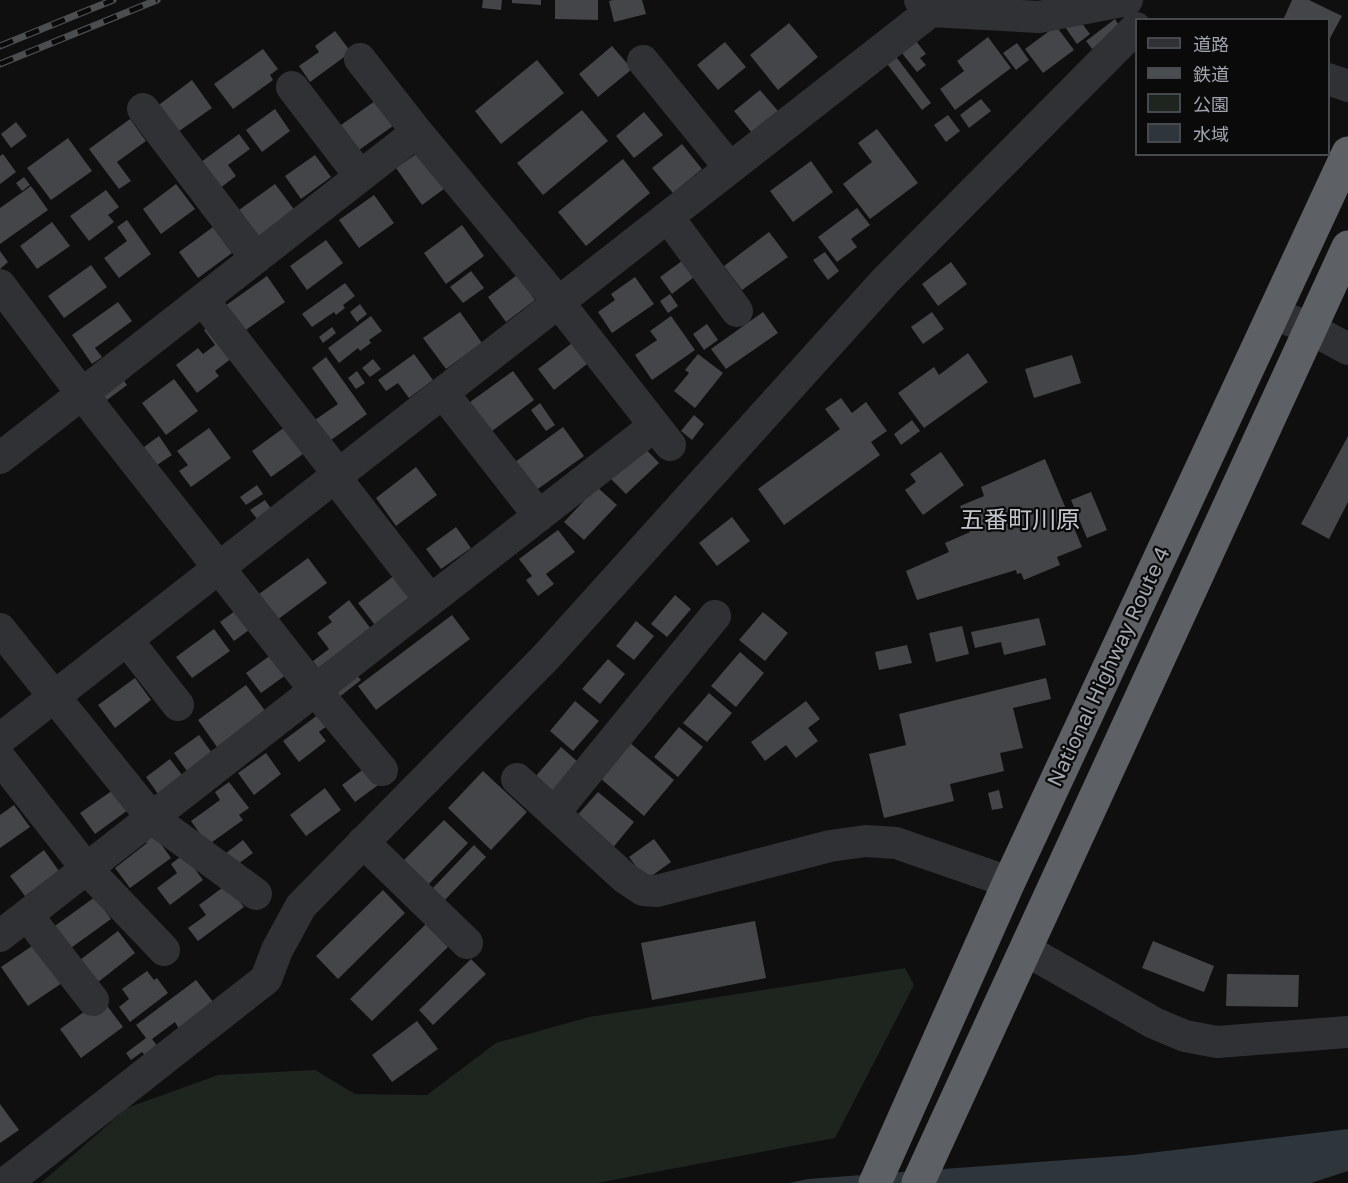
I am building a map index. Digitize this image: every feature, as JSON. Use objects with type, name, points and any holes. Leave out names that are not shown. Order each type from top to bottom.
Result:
[{"type":"highway","name":"National Highway Route 4","points":[[875,1183],[1009,882],[1348,153]]},
{"type":"highway","name":"National Highway Route 4","points":[[918,1183],[1348,247]]},
{"type":"street","points":[[0,740],[730,168],[926,5],[1039,17],[1143,14]]},
{"type":"street","points":[[6,1183],[266,979],[277,950],[301,906],[546,657],[885,280],[1135,22]]},
{"type":"street","points":[[0,936],[539,516],[662,435],[360,59]]},
{"type":"street","points":[[643,61],[730,168]]},
{"type":"street","points":[[1330,79],[1348,86]]},
{"type":"street","points":[[292,87],[360,176]]},
{"type":"street","points":[[143,109],[256,258]]},
{"type":"street","points":[[0,458],[417,132]]},
{"type":"street","points":[[668,217],[737,312]]},
{"type":"street","points":[[0,285],[82,394],[315,690],[382,770]]},
{"type":"street","points":[[203,300],[430,600]]},
{"type":"street","points":[[1273,313],[1311,329],[1348,349]]},
{"type":"street","points":[[443,393],[539,516]]},
{"type":"street","points":[[555,812],[715,616]]},
{"type":"street","points":[[0,628],[152,818],[256,894]]},
{"type":"street","points":[[127,640],[177,705]]},
{"type":"street","points":[[0,758],[86,868],[164,950]]},
{"type":"street","points":[[517,778],[603,860],[643,890],[657,891],[830,846],[866,841],[896,843],[1009,882]]},
{"type":"street","points":[[363,842],[467,943]]},
{"type":"street","points":[[27,915],[93,1000]]},
{"type":"street","points":[[1026,950],[1154,1023],[1185,1036],[1217,1042],[1348,1032]]},
{"type":"green space","points":[[905,968],[914,985],[835,1138],[597,1183],[41,1183],[127,1108],[218,1075],[315,1070],[355,1094],[427,1095],[496,1043],[589,1017]]},
{"type":"water","points":[[1348,1129],[1348,1171],[1311,1183],[789,1183],[808,1179],[1133,1155]]},
{"type":"building","points":[[483,0],[502,0],[501,10],[482,8]]},
{"type":"building","points":[[512,0],[541,0],[541,5],[512,3]]},
{"type":"building","points":[[555,0],[598,0],[598,20],[555,19]]},
{"type":"building","points":[[642,0],[646,14],[614,22],[609,1]]},
{"type":"building","points":[[1292,0],[1309,0],[1342,16],[1330,38],[1330,18],[1284,18]]},
{"type":"building","points":[[1078,18],[1090,34],[1077,44],[1065,27]]},
{"type":"building","points":[[1115,19],[1120,27],[1092,49],[1086,41]]},
{"type":"building","points":[[789,23],[818,57],[778,90],[750,55]]},
{"type":"building","points":[[1056,26],[1074,50],[1043,73],[1025,49]]},
{"type":"building","points":[[335,31],[351,52],[310,82],[299,66],[319,52],[315,46]]},
{"type":"building","points":[[988,37],[1011,68],[955,110],[940,89],[964,71],[957,61]]},
{"type":"building","points":[[916,41],[926,54],[920,58],[926,65],[917,72],[901,52]]},
{"type":"building","points":[[725,42],[746,67],[718,90],[697,65]]},
{"type":"building","points":[[1017,43],[1029,60],[1016,70],[1003,53]]},
{"type":"building","points":[[612,46],[632,69],[598,97],[579,74]]},
{"type":"building","points":[[263,49],[278,69],[270,75],[273,80],[233,109],[214,84]]},
{"type":"building","points":[[894,54],[931,103],[922,110],[885,61]]},
{"type":"building","points":[[537,60],[564,93],[501,144],[475,111]]},
{"type":"building","points":[[192,80],[212,108],[175,134],[156,107]]},
{"type":"building","points":[[760,90],[778,111],[752,133],[734,111]]},
{"type":"building","points":[[981,99],[991,111],[969,128],[960,115]]},
{"type":"building","points":[[375,101],[393,126],[359,150],[341,125]]},
{"type":"building","points":[[275,109],[290,131],[262,152],[246,130]]},
{"type":"building","points":[[582,110],[608,141],[543,195],[517,163]]},
{"type":"building","points":[[644,112],[663,135],[634,158],[616,136]]},
{"type":"building","points":[[948,115],[960,131],[946,142],[934,125]]},
{"type":"building","points":[[130,119],[146,141],[117,162],[131,181],[119,189],[89,149]]},
{"type":"building","points":[[16,122],[27,136],[11,148],[1,134]]},
{"type":"building","points":[[877,129],[918,183],[870,219],[843,184],[872,162],[858,143]]},
{"type":"building","points":[[239,134],[250,149],[228,165],[236,176],[216,191],[197,165]]},
{"type":"building","points":[[68,138],[92,171],[51,200],[27,168]]},
{"type":"building","points":[[682,144],[702,169],[673,193],[652,168]]},
{"type":"building","points":[[422,150],[448,186],[422,205],[396,168]]},
{"type":"building","points":[[3,154],[16,172],[0,184],[0,156]]},
{"type":"building","points":[[315,155],[331,177],[301,199],[285,176]]},
{"type":"building","points":[[623,159],[650,193],[586,246],[558,212]]},
{"type":"building","points":[[811,161],[833,192],[793,222],[770,191]]},
{"type":"building","points":[[24,177],[30,185],[22,191],[16,183]]},
{"type":"building","points":[[176,184],[195,209],[161,234],[143,209]]},
{"type":"building","points":[[275,184],[296,212],[253,244],[232,215]]},
{"type":"building","points":[[31,186],[48,210],[0,244],[0,208]]},
{"type":"building","points":[[106,190],[119,207],[108,215],[114,222],[89,241],[70,216]]},
{"type":"building","points":[[374,195],[394,223],[359,248],[339,220]]},
{"type":"building","points":[[857,208],[870,225],[851,239],[857,247],[837,262],[818,237]]},
{"type":"building","points":[[127,220],[151,254],[119,278],[104,258],[127,241],[117,227]]},
{"type":"building","points":[[52,222],[70,246],[37,269],[20,246]]},
{"type":"building","points":[[462,225],[484,256],[446,284],[424,253]]},
{"type":"building","points":[[213,227],[232,253],[198,278],[179,252]]},
{"type":"building","points":[[769,232],[788,257],[742,290],[724,266]]},
{"type":"building","points":[[326,240],[343,263],[307,290],[290,266]]},
{"type":"building","points":[[0,251],[8,262],[0,269]]},
{"type":"building","points":[[825,252],[839,271],[828,280],[813,260]]},
{"type":"building","points":[[686,258],[698,274],[672,294],[660,277]]},
{"type":"building","points":[[951,262],[967,284],[938,306],[922,284]]},
{"type":"building","points":[[91,265],[107,287],[64,318],[48,296]]},
{"type":"building","points":[[471,271],[484,288],[463,303],[450,287]]},
{"type":"building","points":[[517,275],[535,300],[506,322],[488,297]]},
{"type":"building","points":[[267,276],[285,302],[243,332],[225,306]]},
{"type":"building","points":[[635,277],[654,304],[612,333],[598,312],[615,300],[611,294]]},
{"type":"building","points":[[345,283],[355,296],[343,305],[345,308],[336,315],[334,312],[312,327],[302,314]]},
{"type":"building","points":[[670,294],[678,306],[668,313],[660,301]]},
{"type":"building","points":[[118,302],[132,321],[95,348],[102,357],[92,364],[72,335]]},
{"type":"building","points":[[360,304],[367,314],[357,322],[350,312]]},
{"type":"building","points":[[460,312],[482,343],[446,369],[423,338]]},
{"type":"building","points":[[763,312],[778,333],[726,369],[711,349]]},
{"type":"building","points":[[932,312],[944,329],[923,344],[911,327]]},
{"type":"building","points":[[371,316],[382,331],[369,340],[371,343],[360,351],[358,348],[339,363],[328,348]]},
{"type":"building","points":[[671,316],[695,350],[652,380],[635,355],[657,340],[650,331]]},
{"type":"building","points":[[213,324],[232,358],[215,371],[219,376],[197,393],[176,365],[198,348],[203,354],[215,345],[204,330]]},
{"type":"building","points":[[707,324],[718,340],[704,350],[693,334]]},
{"type":"building","points":[[332,327],[336,333],[323,343],[319,337]]},
{"type":"building","points":[[572,343],[587,364],[554,390],[538,369]]},
{"type":"building","points":[[968,353],[988,382],[924,428],[898,393],[934,367],[939,375]]},
{"type":"building","points":[[414,354],[433,380],[409,398],[398,383],[386,391],[378,380]]},
{"type":"building","points":[[698,354],[723,373],[695,408],[674,391],[689,373],[685,370]]},
{"type":"building","points":[[1072,355],[1081,383],[1034,398],[1025,369]]},
{"type":"building","points":[[326,357],[367,414],[327,443],[312,422],[338,404],[312,368]]},
{"type":"building","points":[[373,359],[381,369],[370,377],[362,368]]},
{"type":"building","points":[[357,371],[365,383],[356,389],[348,378]]},
{"type":"building","points":[[513,371],[534,400],[492,431],[470,402]]},
{"type":"building","points":[[120,375],[127,385],[107,400],[99,390]]},
{"type":"building","points":[[174,379],[198,411],[166,435],[142,403]]},
{"type":"building","points":[[841,398],[852,413],[866,402],[887,431],[871,442],[880,455],[784,525],[758,489],[840,429],[825,409]]},
{"type":"building","points":[[540,403],[555,425],[546,431],[531,410]]},
{"type":"building","points":[[694,415],[704,424],[692,440],[681,431]]},
{"type":"building","points":[[912,420],[920,431],[901,445],[894,434]]},
{"type":"building","points":[[289,424],[303,454],[271,477],[252,451]]},
{"type":"building","points":[[563,427],[584,456],[535,491],[515,462]]},
{"type":"building","points":[[209,428],[231,458],[191,487],[179,471],[188,465],[177,451]]},
{"type":"building","points":[[159,436],[172,455],[157,465],[144,447]]},
{"type":"building","points":[[1348,436],[1348,502],[1329,539],[1301,524]]},
{"type":"building","points":[[641,444],[659,463],[626,494],[608,476]]},
{"type":"building","points":[[941,452],[964,485],[923,515],[905,490],[916,482],[910,474]]},
{"type":"building","points":[[1045,459],[1082,547],[1057,557],[1060,565],[1024,580],[1021,573],[1017,574],[1016,570],[917,600],[906,571],[949,552],[945,543],[970,532],[960,506],[984,496],[981,487]]},
{"type":"building","points":[[416,467],[437,495],[396,526],[376,498]]},
{"type":"building","points":[[257,485],[263,494],[246,505],[240,497]]},
{"type":"building","points":[[597,487],[617,505],[584,540],[564,522]]},
{"type":"building","points":[[1091,492],[1107,530],[1087,538],[1071,500]]},
{"type":"building","points":[[265,500],[272,510],[258,520],[250,510]]},
{"type":"building","points":[[732,517],[750,541],[717,566],[699,543]]},
{"type":"building","points":[[456,527],[471,548],[441,569],[426,549]]},
{"type":"building","points":[[558,530],[575,552],[546,574],[554,584],[538,596],[526,580],[532,576],[519,559]]},
{"type":"building","points":[[308,558],[327,583],[277,620],[259,594]]},
{"type":"building","points":[[395,575],[412,597],[375,625],[358,603]]},
{"type":"building","points":[[675,595],[691,609],[667,637],[651,624]]},
{"type":"building","points":[[349,600],[371,629],[319,669],[313,661],[329,649],[317,633],[332,622],[328,617]]},
{"type":"building","points":[[239,608],[253,627],[234,641],[220,622]]},
{"type":"building","points":[[763,612],[788,633],[765,661],[739,640]]},
{"type":"building","points":[[452,615],[470,639],[376,710],[358,686]]},
{"type":"building","points":[[1039,618],[1046,645],[1004,655],[1001,642],[975,648],[971,632]]},
{"type":"building","points":[[636,621],[654,636],[634,660],[616,646]]},
{"type":"building","points":[[962,626],[969,654],[936,662],[929,633]]},
{"type":"building","points":[[214,629],[230,651],[192,678],[176,657]]},
{"type":"building","points":[[907,645],[912,663],[879,670],[875,652]]},
{"type":"building","points":[[275,652],[290,672],[261,693],[246,673]]},
{"type":"building","points":[[740,652],[764,673],[736,707],[711,686]]},
{"type":"building","points":[[608,659],[625,674],[600,704],[582,689]]},
{"type":"building","points":[[353,671],[361,680],[338,698],[330,688]]},
{"type":"building","points":[[135,678],[151,700],[115,728],[98,705]]},
{"type":"building","points":[[1046,678],[1051,699],[1013,708],[1023,748],[1000,753],[1004,771],[950,784],[954,801],[884,818],[869,754],[906,745],[899,714]]},
{"type":"building","points":[[246,685],[266,712],[217,747],[198,720]]},
{"type":"building","points":[[709,693],[732,713],[707,742],[683,723]]},
{"type":"building","points":[[575,701],[599,721],[573,751],[550,731]]},
{"type":"building","points":[[806,701],[820,719],[808,728],[818,741],[796,758],[786,745],[765,761],[751,742]]},
{"type":"building","points":[[323,711],[332,722],[319,732],[326,741],[299,762],[283,741]]},
{"type":"building","points":[[679,727],[703,747],[678,777],[654,757]]},
{"type":"building","points":[[199,735],[212,753],[187,771],[174,753]]},
{"type":"building","points":[[629,742],[674,780],[644,816],[600,778]]},
{"type":"building","points":[[561,747],[578,762],[553,792],[535,777]]},
{"type":"building","points":[[266,753],[281,774],[254,795],[238,773]]},
{"type":"building","points":[[170,759],[182,775],[158,794],[146,777]]},
{"type":"building","points":[[369,765],[381,783],[355,802],[342,785]]},
{"type":"building","points":[[483,771],[527,812],[491,850],[448,808]]},
{"type":"building","points":[[229,782],[249,808],[239,815],[243,820],[208,845],[191,821],[220,800],[215,792]]},
{"type":"building","points":[[325,788],[341,810],[306,836],[290,815]]},
{"type":"building","points":[[113,790],[128,810],[95,834],[80,813]]},
{"type":"building","points":[[999,790],[1003,808],[992,810],[988,793]]},
{"type":"building","points":[[598,792],[634,822],[611,850],[574,819]]},
{"type":"building","points":[[14,805],[30,827],[0,848],[0,815]]},
{"type":"building","points":[[444,820],[468,843],[426,887],[401,863]]},
{"type":"building","points":[[151,830],[171,858],[130,888],[115,868],[147,843],[142,837]]},
{"type":"building","points":[[654,839],[671,862],[646,880],[629,857]]},
{"type":"building","points":[[243,840],[253,853],[234,867],[225,854]]},
{"type":"building","points":[[474,845],[486,857],[442,903],[430,891]]},
{"type":"building","points":[[44,850],[59,871],[25,896],[10,876]]},
{"type":"building","points":[[184,854],[203,880],[170,905],[157,888],[177,873],[171,864]]},
{"type":"building","points":[[226,885],[244,907],[198,941],[188,928],[206,915],[199,905]]},
{"type":"building","points":[[383,890],[405,913],[338,979],[316,956]]},
{"type":"building","points":[[95,897],[111,919],[68,950],[52,928]]},
{"type":"building","points":[[755,921],[766,978],[652,1000],[641,943]]},
{"type":"building","points":[[426,924],[448,947],[372,1021],[350,999]]},
{"type":"building","points":[[118,931],[135,953],[97,983],[80,960]]},
{"type":"building","points":[[1153,941],[1214,966],[1204,992],[1142,968]]},
{"type":"building","points":[[35,944],[62,983],[28,1006],[1,967]]},
{"type":"building","points":[[471,959],[486,974],[433,1025],[419,1010]]},
{"type":"building","points":[[147,971],[154,980],[157,978],[168,993],[130,1022],[119,1007],[129,999],[122,989]]},
{"type":"building","points":[[1227,974],[1299,975],[1298,1007],[1226,1006]]},
{"type":"building","points":[[196,980],[214,1003],[179,1029],[175,1022],[152,1039],[159,1048],[146,1057],[142,1052],[131,1060],[126,1053],[146,1038],[136,1025]]},
{"type":"building","points":[[102,999],[123,1027],[81,1058],[60,1029]]},
{"type":"building","points":[[417,1021],[438,1049],[392,1082],[372,1055]]},
{"type":"building","points":[[0,1104],[19,1130],[0,1143]]},
{"type":"railway","points":[[0,46],[113,0]]},
{"type":"railway","points":[[0,64],[157,0]]},
{"type":"district","name":"五番町川原","points":[[1020,520]]}]
